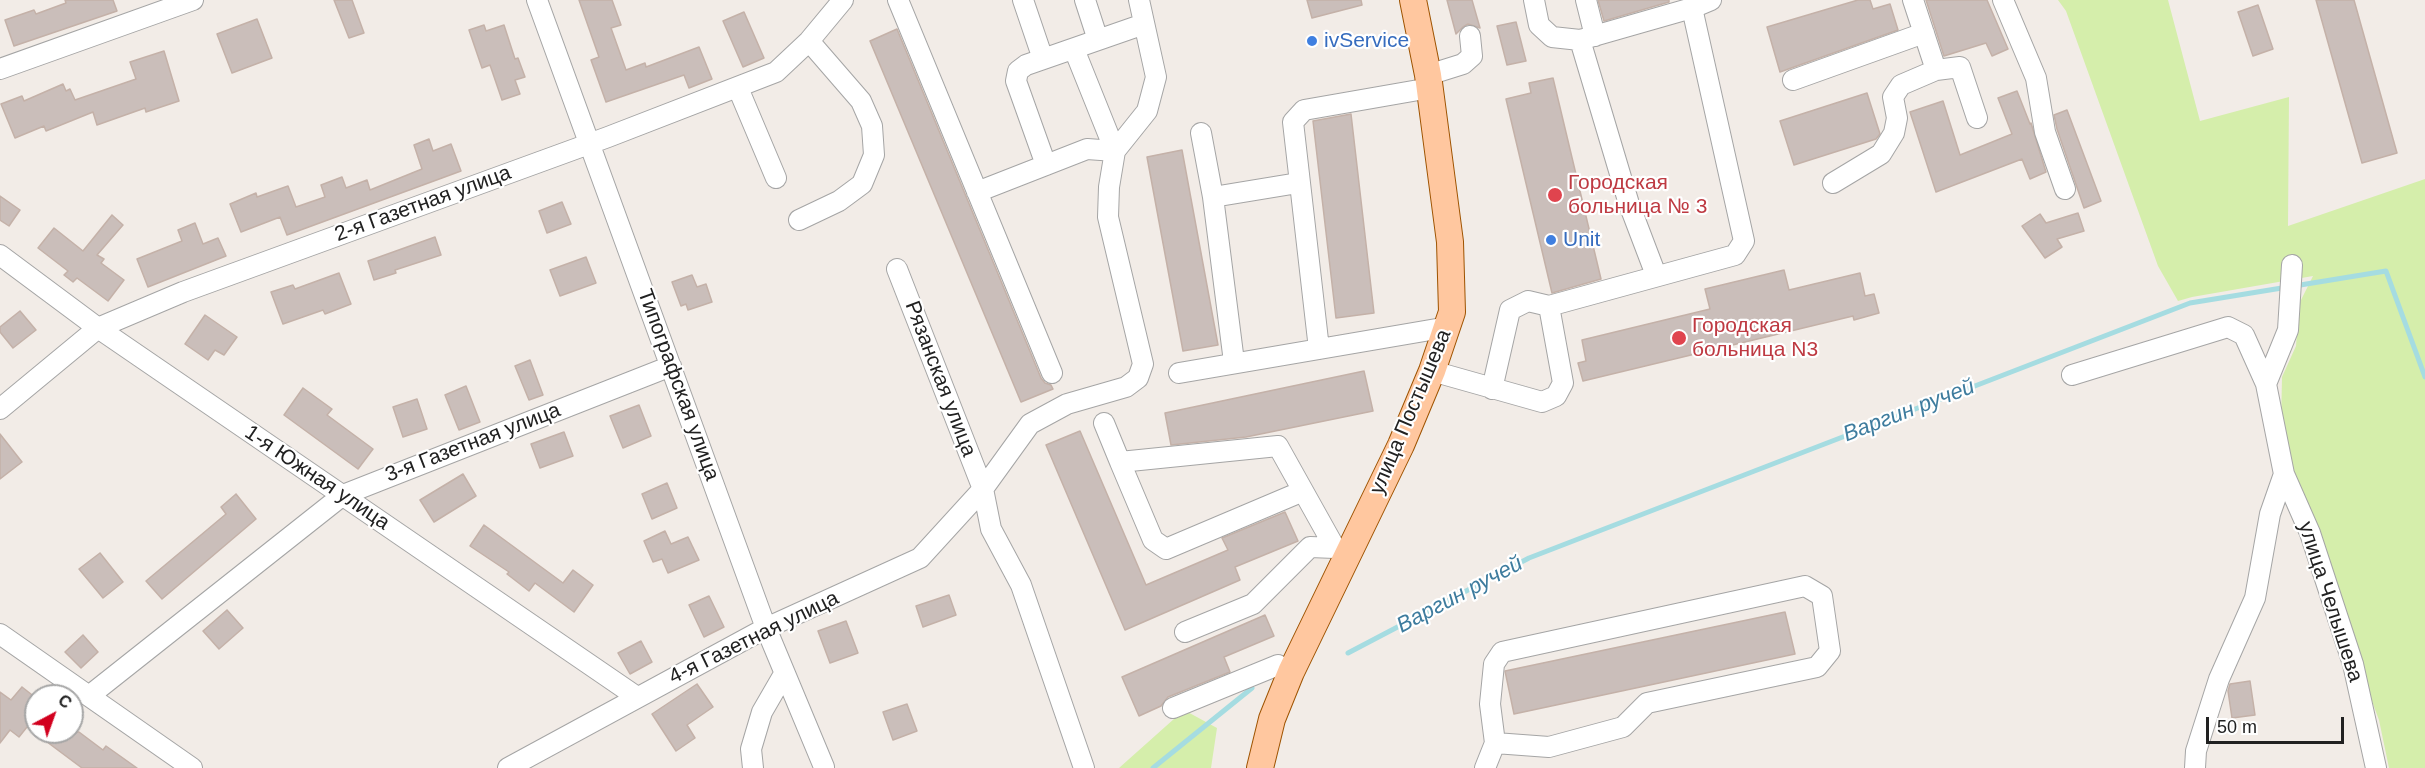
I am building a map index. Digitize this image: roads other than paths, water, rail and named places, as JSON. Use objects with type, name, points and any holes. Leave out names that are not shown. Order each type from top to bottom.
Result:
[{"type":"main road","name":"улица Постышева","points":[[1260,768],[1272,719],[1341,551],[1401,445],[1452,312],[1450,242],[1429,81],[1413,0]]},
{"type":"street","points":[[0,69],[193,0]]},
{"type":"street","name":"Типографская улица","points":[[537,0],[766,628],[824,767]]},
{"type":"street","points":[[898,0],[1052,373]]},
{"type":"street","points":[[1023,0],[1042,59]]},
{"type":"street","points":[[1085,0],[1098,40]]},
{"type":"street","points":[[1115,151],[1147,111],[1156,77],[1139,0]]},
{"type":"street","points":[[1534,0],[1539,25],[1552,37],[1587,38],[1692,8],[1711,0]]},
{"type":"street","points":[[1586,0],[1587,38],[1629,204],[1656,275]]},
{"type":"street","points":[[1913,0],[1936,70]]},
{"type":"street","points":[[2003,0],[2036,78],[2045,132],[2066,189]]},
{"type":"street","name":"2-я Газетная улица","points":[[0,409],[98,328],[183,292],[590,143],[776,72],[809,41],[842,1]]},
{"type":"street","points":[[1492,389],[1510,310],[1528,301],[1549,306],[1735,255],[1744,241],[1692,8]]},
{"type":"street","points":[[1046,165],[1016,81],[1017,71],[1042,59],[1144,24]]},
{"type":"street","points":[[1793,80],[1924,33]]},
{"type":"street","points":[[1319,349],[1298,183],[1293,122],[1304,111],[1429,81],[1463,64],[1472,56],[1470,36]]},
{"type":"street","points":[[799,220],[839,201],[862,184],[874,155],[872,126],[861,101],[809,41]]},
{"type":"street","points":[[1074,49],[1115,151]]},
{"type":"street","points":[[1833,183],[1881,154],[1894,133],[1897,118],[1893,97],[1901,85],[1936,70],[1960,67],[1977,118]]},
{"type":"street","points":[[738,88],[776,178]]},
{"type":"street","points":[[1201,133],[1213,197],[1234,362]]},
{"type":"street","points":[[977,192],[1087,149],[1115,151]]},
{"type":"street","name":"4-я Газетная улица","points":[[508,768],[766,628],[920,558],[983,489],[1030,424],[1067,405],[1126,387],[1138,378],[1143,364],[1108,217],[1109,187],[1115,151]]},
{"type":"street","points":[[1213,197],[1298,183]]},
{"type":"street","name":"1-я Южная улица","points":[[0,255],[98,328],[637,697]]},
{"type":"street","points":[[2266,384],[2288,330],[2292,265]]},
{"type":"street","name":"Рязанская улица","points":[[897,269],[983,489],[991,529],[1021,585],[1084,768]]},
{"type":"street","points":[[1431,371],[1542,402],[1556,396],[1563,383],[1549,306]]},
{"type":"street","points":[[1179,373],[1448,327]]},
{"type":"street","name":"улица Челышева","points":[[2072,375],[2228,327],[2244,335],[2266,384],[2284,474],[2310,533],[2354,664],[2376,768]]},
{"type":"street","name":"3-я Газетная улица","points":[[89,696],[343,495],[670,366]]},
{"type":"street","points":[[1104,423],[1153,540],[1166,549],[1303,491]]},
{"type":"street","points":[[1120,462],[1278,446],[1341,551]]},
{"type":"street","points":[[2195,768],[2196,751],[2219,679],[2255,598],[2270,514],[2284,474]]},
{"type":"street","points":[[1185,632],[1253,604],[1310,547],[1341,551]]},
{"type":"street","points":[[1485,768],[1495,743],[1490,704],[1494,664],[1502,652],[1805,586],[1822,596],[1830,651],[1817,667],[1647,703],[1623,727],[1549,747],[1495,743]]},
{"type":"street","points":[[0,634],[192,768]]},
{"type":"street","points":[[1173,708],[1278,665],[1291,672]]},
{"type":"street","points":[[753,768],[751,749],[762,712],[784,674]]},
{"type":"waterway","name":"Варгин ручей","points":[[1348,653],[1529,558],[2190,303],[2386,271],[2425,377]]},
{"type":"waterway","name":"Варгин ручей","points":[[1153,768],[1252,688]]},
{"type":"place","name":"ivService","points":[[1312,41]]},
{"type":"place","name":"Городская больница № 3","points":[[1555,195]]},
{"type":"place","name":"Unit","points":[[1551,240]]},
{"type":"place","name":"Городская больница N3","points":[[1679,338]]}]
